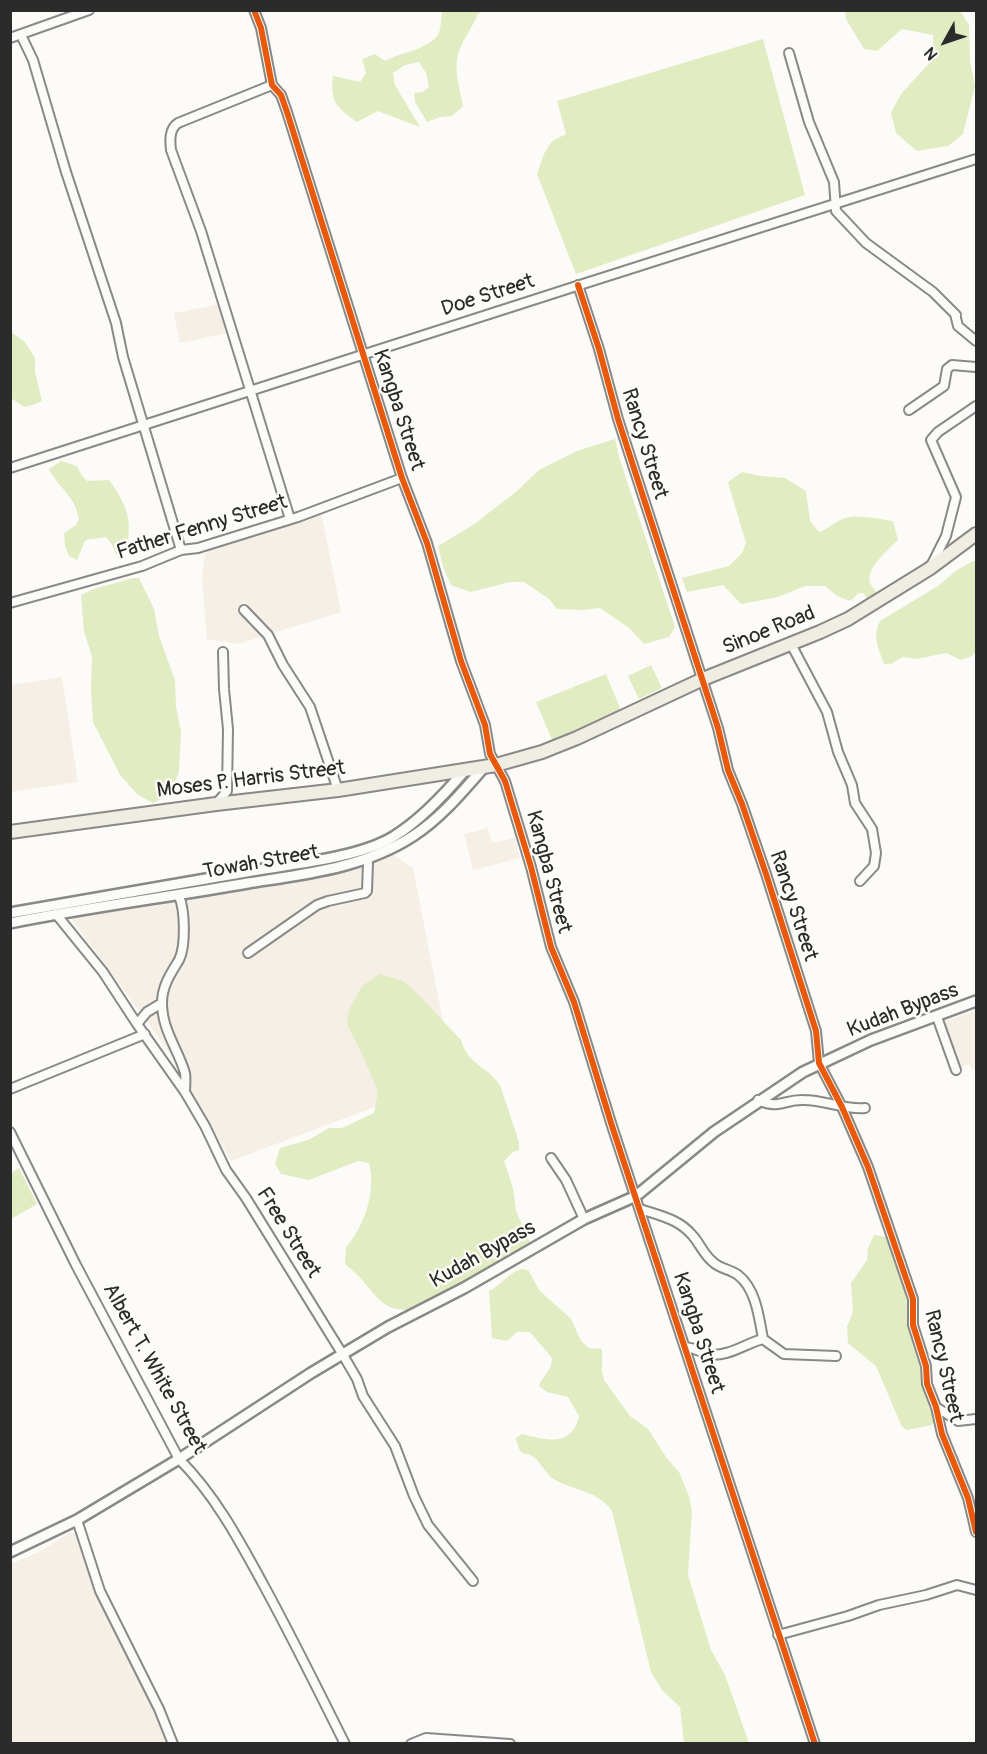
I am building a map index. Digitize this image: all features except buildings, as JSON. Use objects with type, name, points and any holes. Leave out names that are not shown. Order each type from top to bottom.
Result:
[{"type":"highway","name":"Sinoe Road","points":[[490,766],[542,752],[577,738],[703,679],[848,619],[929,568],[976,534]]},
{"type":"highway","name":"Moses P. Harris Street","points":[[10,832],[338,790],[490,766]]},
{"type":"street","points":[[10,38],[89,10]]},
{"type":"street","name":"Kangba Street","points":[[254,10],[261,28],[272,85],[281,95],[287,112],[402,478],[427,543],[461,661],[485,725],[490,766],[505,781],[528,856],[551,947],[574,1002],[612,1126],[815,1743]]},
{"type":"street","points":[[21,35],[33,60],[68,177],[116,323],[123,357],[181,550]]},
{"type":"street","points":[[789,53],[809,122],[834,182],[836,211],[866,243],[933,292],[955,315],[958,326],[976,341]]},
{"type":"street","points":[[272,85],[178,123],[173,127],[170,140],[171,150],[201,231],[252,392],[290,519]]},
{"type":"street","name":"Doe Street","points":[[10,468],[976,159]]},
{"type":"street","name":"Rancy Street","points":[[578,285],[617,416],[703,679],[728,770],[766,873],[816,1031],[819,1063],[842,1107],[868,1167],[913,1299],[913,1325],[927,1366],[927,1384],[936,1407],[942,1434],[968,1498],[976,1532]]},
{"type":"street","points":[[909,410],[944,386],[947,369],[952,365],[976,367]]},
{"type":"street","points":[[929,568],[946,536],[956,497],[931,440],[938,432],[976,406]]},
{"type":"street","name":"Father Fenny Street","points":[[10,603],[142,566],[181,550],[198,548],[290,519],[402,478]]},
{"type":"street","points":[[244,610],[268,635],[283,666],[310,708],[338,790]]},
{"type":"street","points":[[791,644],[827,712],[838,753],[852,785],[855,803],[872,829],[876,854],[874,866],[860,880]]},
{"type":"street","points":[[216,804],[227,791],[228,729],[223,652]]},
{"type":"street","name":"Towah Street","points":[[10,922],[179,896],[335,868],[379,855],[414,836],[490,766]]},
{"type":"street","name":"Towah Street","points":[[10,914],[316,861],[374,845],[392,838],[409,826],[449,789],[466,769]]},
{"type":"street","points":[[248,952],[317,905],[365,893],[368,863]]},
{"type":"street","points":[[179,896],[183,905],[183,949],[168,976],[162,1003],[167,1035],[186,1074],[185,1092]]},
{"type":"street","name":"Free Street","points":[[56,914],[104,972],[185,1092],[205,1126],[226,1170],[246,1198],[343,1355],[357,1379],[363,1396],[395,1446],[428,1525],[473,1581]]},
{"type":"street","name":"Kudah Bypass","points":[[10,1552],[77,1520],[179,1459],[388,1327],[464,1288],[584,1219],[636,1196],[714,1132],[758,1100],[819,1063],[915,1023],[937,1017],[976,1001]]},
{"type":"street","points":[[137,1024],[147,1012],[162,1003]]},
{"type":"street","points":[[937,1017],[956,1070]]},
{"type":"street","points":[[10,1089],[145,1034]]},
{"type":"street","points":[[758,1100],[773,1106],[794,1100],[808,1100],[842,1107],[865,1108]]},
{"type":"street","name":"Albert T. White Street","points":[[10,1132],[76,1265],[179,1459],[231,1526],[296,1645],[345,1743]]},
{"type":"street","points":[[551,1158],[566,1180],[584,1219]]},
{"type":"street","points":[[640,1209],[677,1221],[694,1237],[713,1263],[735,1273],[747,1283],[756,1304],[763,1339],[784,1354],[836,1356]]},
{"type":"street","points":[[685,1347],[695,1348],[708,1354],[727,1353],[749,1342],[763,1339]]},
{"type":"street","points":[[936,1407],[958,1421],[976,1419]]},
{"type":"street","points":[[77,1520],[100,1592],[159,1709],[173,1743]]},
{"type":"street","points":[[778,1635],[879,1605],[957,1586],[968,1586],[976,1590]]},
{"type":"street","points":[[411,1743],[426,1738],[510,1743]]},
{"type":"shaded area","points":[[221,304],[228,333],[180,343],[174,313]]},
{"type":"shaded area","points":[[321,512],[341,612],[238,644],[207,639],[202,577],[205,553],[225,544]]},
{"type":"shaded area","points":[[62,677],[78,782],[11,792],[11,685]]},
{"type":"shaded area","points":[[488,828],[492,843],[515,838],[520,858],[473,870],[464,834]]},
{"type":"shaded area","points":[[392,854],[413,868],[447,1042],[457,1076],[231,1161],[166,1048],[71,918],[346,871]]},
{"type":"shaded area","points":[[976,1010],[976,1068],[972,1070],[969,1064],[956,1068],[940,1023]]},
{"type":"shaded area","points":[[69,1533],[77,1533],[81,1536],[96,1588],[111,1624],[152,1702],[169,1743],[11,1743],[10,1564],[39,1552]]},
{"type":"green space","points":[[442,11],[483,11],[478,14],[458,56],[457,78],[463,106],[452,116],[440,117],[427,122],[415,102],[414,93],[423,92],[429,87],[426,73],[419,62],[405,65],[393,73],[395,85],[420,127],[378,111],[357,122],[339,108],[334,98],[333,76],[360,82],[366,73],[362,59],[375,54],[385,61],[428,44],[439,33]]},
{"type":"green space","points":[[845,11],[960,11],[969,25],[970,62],[975,86],[963,134],[948,146],[917,151],[896,133],[891,113],[901,94],[933,59],[933,35],[902,29],[877,51],[864,49],[846,19]]},
{"type":"green space","points":[[763,39],[805,195],[576,274],[537,174],[544,154],[552,141],[566,134],[557,101]]},
{"type":"green space","points":[[11,332],[25,342],[35,358],[35,372],[42,401],[33,405],[24,407],[11,398]]},
{"type":"green space","points":[[615,439],[675,627],[669,637],[644,644],[629,628],[600,608],[557,609],[549,599],[524,582],[510,582],[470,592],[451,585],[443,567],[438,546],[473,525],[517,491],[539,470],[577,451]]},
{"type":"green space","points":[[61,461],[77,466],[87,481],[109,480],[116,489],[125,507],[129,525],[129,535],[123,556],[116,554],[106,537],[86,541],[77,560],[69,556],[64,533],[76,525],[79,519],[74,504],[49,469]]},
{"type":"green space","points":[[742,472],[785,478],[806,491],[810,521],[819,532],[842,519],[856,516],[893,521],[898,540],[874,566],[869,578],[871,585],[882,598],[871,604],[863,593],[859,593],[850,601],[837,596],[825,586],[805,586],[778,597],[741,604],[723,585],[687,592],[682,578],[729,566],[742,553],[746,543],[728,482]]},
{"type":"green space","points":[[976,561],[976,652],[961,660],[946,653],[917,659],[903,657],[891,664],[884,664],[876,638],[880,621],[938,586],[957,570]]},
{"type":"green space","points":[[139,578],[154,609],[159,636],[175,680],[176,707],[181,731],[179,772],[169,795],[153,803],[137,794],[120,775],[93,722],[92,657],[84,631],[81,595]]},
{"type":"green space","points":[[651,665],[662,688],[639,699],[628,676]]},
{"type":"green space","points":[[606,674],[622,713],[552,740],[536,702]]},
{"type":"green space","points":[[380,974],[403,981],[416,992],[461,1040],[468,1055],[500,1085],[519,1142],[519,1150],[513,1152],[504,1161],[513,1188],[516,1211],[532,1247],[416,1310],[397,1309],[385,1304],[345,1264],[346,1247],[359,1229],[370,1196],[369,1163],[358,1161],[309,1180],[281,1174],[275,1164],[280,1148],[308,1140],[329,1128],[342,1128],[374,1113],[378,1092],[347,1024],[349,1010],[362,986]]},
{"type":"green space","points":[[19,1168],[37,1204],[11,1219],[11,1173]]},
{"type":"green space","points":[[874,1235],[886,1237],[894,1249],[918,1351],[922,1387],[930,1402],[935,1421],[932,1425],[907,1430],[902,1427],[876,1366],[848,1343],[847,1327],[853,1312],[851,1283],[867,1260],[868,1248]]},
{"type":"green space","points":[[523,1269],[529,1271],[539,1290],[571,1319],[581,1341],[589,1348],[602,1349],[604,1380],[630,1416],[648,1429],[679,1472],[689,1496],[692,1512],[688,1575],[711,1650],[725,1675],[749,1743],[684,1743],[680,1707],[662,1690],[651,1672],[612,1511],[607,1504],[594,1495],[555,1480],[536,1459],[520,1450],[516,1438],[522,1434],[549,1439],[564,1437],[576,1426],[579,1416],[568,1397],[547,1392],[539,1386],[551,1366],[552,1358],[530,1332],[517,1332],[507,1341],[492,1338],[489,1291],[514,1272]]},
{"type":"cycle path","points":[[254,10],[261,28],[272,85],[281,95],[287,112],[402,478],[427,543],[461,661],[485,725],[490,754],[505,781],[531,867],[551,947],[574,1002],[612,1126],[815,1744]]},
{"type":"cycle path","points":[[578,285],[599,349],[618,419],[718,728],[728,770],[766,874],[816,1031],[819,1063],[842,1107],[868,1167],[913,1299],[913,1325],[926,1366],[927,1384],[936,1407],[942,1434],[968,1498],[976,1532]]}]
